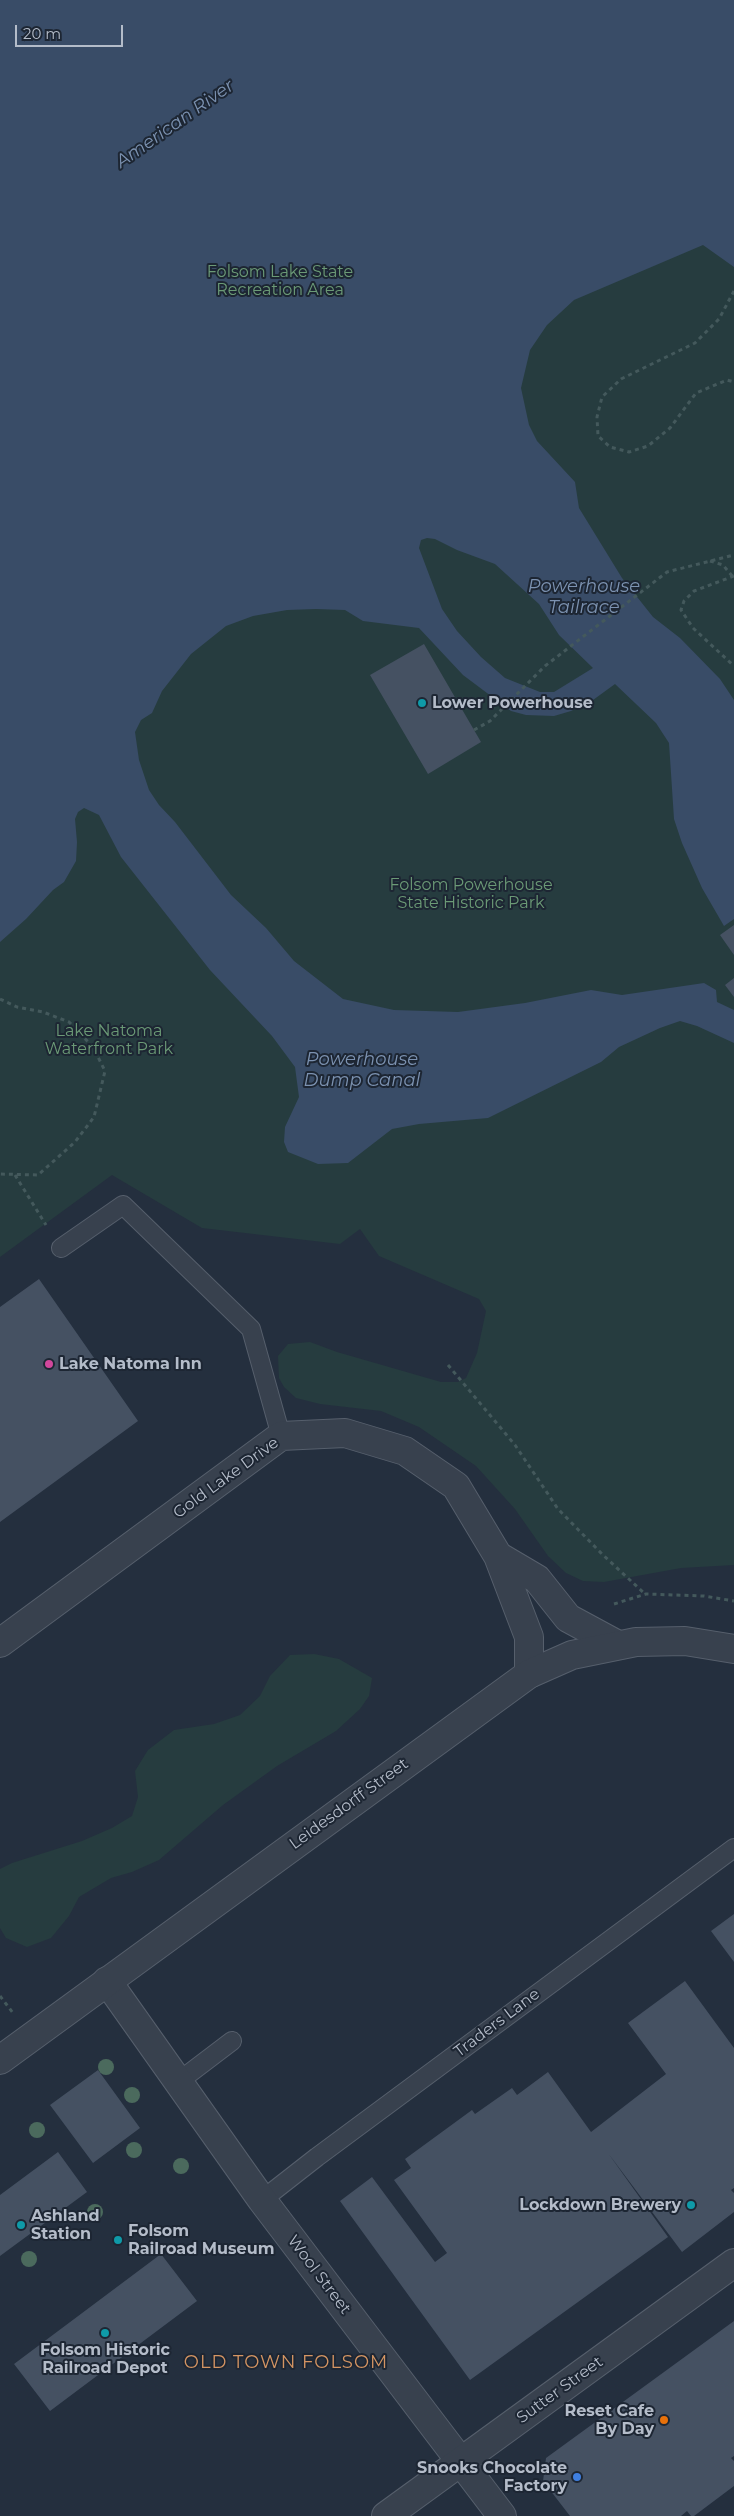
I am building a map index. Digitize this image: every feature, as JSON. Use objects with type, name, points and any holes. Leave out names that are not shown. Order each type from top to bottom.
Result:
[{"type":"street","name":"Gold Lake Drive","points":[[0,1643],[281,1436],[345,1433],[405,1451],[456,1486],[498,1556],[528,1637],[530,1674]]},
{"type":"street","name":"Gold Lake Drive","points":[[498,1556],[537,1580],[568,1618],[618,1645]]},
{"type":"street","name":"Leidesdorff Street","points":[[0,2060],[530,1674],[572,1656],[618,1645],[665,1640],[734,1649]]},
{"type":"street","name":"Wool Street","points":[[107,1982],[262,2200],[502,2516]]},
{"type":"street","name":"Sutter Street","points":[[386,2516],[734,2263]]},
{"type":"lane","points":[[61,1248],[123,1205],[251,1329],[281,1436]]},
{"type":"lane","name":"Traders Lane","points":[[262,2200],[325,2151],[734,1848]]},
{"type":"lane","points":[[178,2082],[232,2041]]},
{"type":"path","points":[[734,291],[719,319],[695,343],[621,380],[602,397],[597,417],[598,436],[610,447],[629,452],[648,446],[670,428],[696,393],[727,380],[734,382]]},
{"type":"path","points":[[474,730],[490,721],[545,666],[667,572],[734,554]]},
{"type":"path","points":[[709,561],[723,565],[734,576],[694,591],[684,601],[681,610],[693,628],[734,666]]},
{"type":"path","points":[[0,999],[18,1007],[43,1012],[69,1022],[93,1047],[104,1071],[94,1117],[75,1142],[38,1174],[0,1174]]},
{"type":"path","points":[[15,1174],[47,1226]]},
{"type":"path","points":[[448,1365],[516,1445],[558,1509],[602,1555],[646,1594]]},
{"type":"green space","points":[[0,0],[734,0],[734,1565],[681,1568],[604,1582],[583,1581],[566,1573],[548,1556],[515,1509],[476,1466],[419,1427],[381,1411],[320,1404],[296,1398],[284,1387],[279,1378],[278,1356],[288,1344],[310,1342],[337,1352],[441,1382],[458,1382],[466,1378],[477,1353],[486,1311],[479,1299],[379,1256],[360,1229],[340,1244],[202,1228],[112,1175],[0,1257]]},
{"type":"green space","points":[[314,1654],[339,1659],[372,1678],[369,1696],[360,1709],[336,1731],[277,1766],[223,1805],[159,1860],[132,1872],[111,1878],[79,1897],[69,1916],[51,1938],[27,1947],[6,1938],[0,1928],[0,1869],[12,1863],[82,1841],[112,1828],[132,1816],[138,1797],[135,1771],[148,1750],[174,1730],[214,1724],[240,1715],[260,1696],[270,1676],[290,1655]]},
{"type":"water","name":"Folsom Lake State Recreation Area","points":[[0,0],[734,0],[734,267],[703,245],[574,300],[547,325],[530,350],[521,388],[529,425],[537,441],[575,482],[579,508],[622,578],[653,617],[680,638],[720,679],[734,700],[734,919],[724,926],[702,888],[682,843],[674,819],[669,743],[656,723],[615,684],[593,700],[571,711],[554,716],[526,715],[511,711],[463,675],[419,628],[363,621],[345,610],[287,610],[253,616],[226,626],[191,654],[162,691],[152,713],[141,720],[135,732],[139,760],[149,790],[159,805],[175,822],[231,895],[266,928],[294,961],[343,999],[394,1010],[458,1012],[525,1003],[591,990],[622,995],[704,983],[716,990],[717,1002],[734,1010],[734,1043],[697,1026],[680,1021],[619,1047],[601,1062],[488,1118],[419,1124],[392,1129],[348,1163],[318,1164],[288,1152],[284,1142],[285,1127],[299,1097],[295,1067],[272,1036],[210,970],[121,857],[99,815],[84,808],[78,812],[75,819],[76,861],[64,882],[53,890],[26,919],[0,942]],"holes":[[[427,538],[435,539],[457,550],[495,564],[539,604],[559,635],[593,668],[554,692],[540,692],[505,678],[481,657],[457,631],[442,609],[419,548],[421,540]]]},
{"type":"building","name":"Lower Powerhouse","points":[[424,644],[481,742],[428,774],[370,675]]},
{"type":"building","points":[[734,925],[734,955],[720,935]]},
{"type":"building","points":[[734,978],[734,997],[725,985]]},
{"type":"building","name":"Lake Natoma Inn","points":[[39,1279],[138,1421],[0,1522],[0,1307]]},
{"type":"building","points":[[734,1914],[734,1962],[711,1931]]},
{"type":"building","points":[[685,1981],[734,2048],[734,2188],[731,2190],[734,2193],[734,2212],[682,2252],[608,2153],[668,2237],[470,2380],[340,2201],[372,2177],[435,2262],[447,2253],[394,2180],[411,2168],[405,2159],[472,2110],[475,2114],[512,2088],[517,2095],[548,2072],[591,2132],[666,2074],[628,2023]]},
{"type":"building","points":[[98,2070],[140,2128],[93,2163],[50,2105]]},
{"type":"building","name":"Ashland Station","points":[[58,2152],[87,2192],[0,2256],[0,2195]]},
{"type":"building","name":"Folsom Historic Railroad Depot","points":[[161,2254],[197,2301],[50,2411],[14,2364]]},
{"type":"building","points":[[734,2321],[734,2456],[731,2458],[734,2461],[734,2486],[694,2516],[691,2516],[687,2511],[681,2516],[570,2516],[543,2481],[546,2458]]},
{"type":"place","name":"Lower Powerhouse","points":[[422,703]]},
{"type":"place","name":"Lake Natoma Inn","points":[[49,1364]]},
{"type":"place","name":"Lockdown Brewery","points":[[691,2205]]},
{"type":"place","name":"Ashland Station","points":[[21,2225]]},
{"type":"place","name":"Folsom Railroad Museum","points":[[118,2240]]},
{"type":"place","name":"Folsom Historic Railroad Depot","points":[[105,2333]]},
{"type":"place","name":"Reset Cafe By Day","points":[[664,2420]]},
{"type":"place","name":"Snooks Chocolate Factory","points":[[577,2477]]},
{"type":"district","name":"OLD TOWN FOLSOM","points":[[286,2363]]},
{"type":"water label","name":"American River","points":[[175,124]]},
{"type":"water label","name":"Powerhouse Tailrace","points":[[584,597]]},
{"type":"water label","name":"Powerhouse Dump Canal","points":[[362,1070]]},
{"type":"park label","name":"Folsom Powerhouse State Historic Park","points":[[471,894]]},
{"type":"park label","name":"Lake Natoma Waterfront Park","points":[[109,1040]]}]
